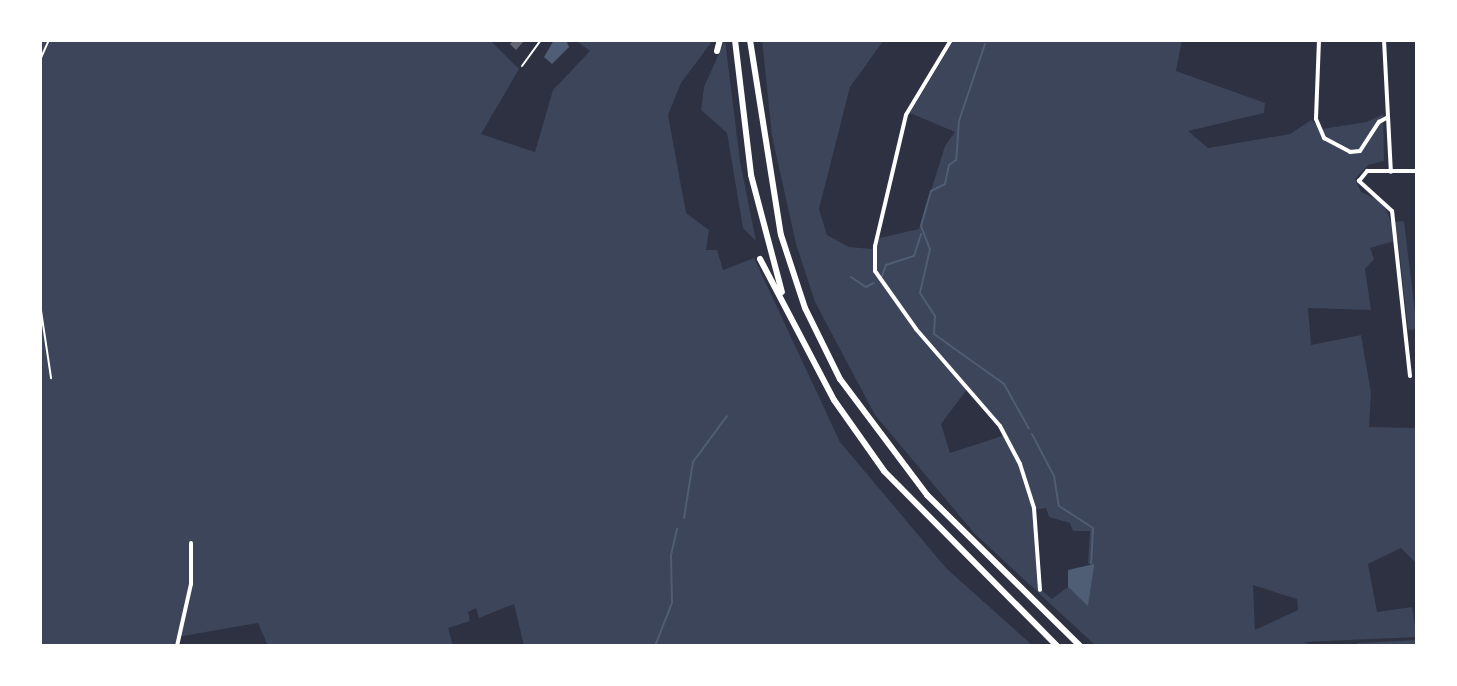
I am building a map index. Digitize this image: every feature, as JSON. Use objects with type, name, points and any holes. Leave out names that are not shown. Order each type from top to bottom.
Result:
[{"type":"highway","points":[[717,51],[720,40]]},
{"type":"highway","points":[[735,40],[751,175],[787,307]]},
{"type":"highway","points":[[751,40],[775,213],[820,341],[865,418],[902,468],[1080,646]]},
{"type":"highway","points":[[760,259],[834,400],[884,471],[1057,646]]},
{"type":"street","points":[[951,40],[906,115],[875,246],[875,271],[916,329],[1000,426],[1020,464],[1034,508],[1040,590]]},
{"type":"street","points":[[1319,40],[1316,119],[1324,138],[1350,152],[1360,151],[1379,122],[1388,117]]},
{"type":"street","points":[[1384,40],[1391,172]]},
{"type":"street","points":[[1410,376],[1395,221],[1389,205],[1360,187],[1360,176],[1417,171]]},
{"type":"street","points":[[177,646],[191,584],[191,543]]},
{"type":"path","points":[[40,60],[49,40]]},
{"type":"path","points":[[522,66],[541,40]]},
{"type":"path","points":[[40,304],[51,378]]},
{"type":"shaded area","points":[[40,40],[490,40],[519,69],[481,134],[535,152],[553,90],[590,51],[575,40],[713,40],[681,83],[668,115],[686,213],[709,230],[706,250],[717,250],[723,270],[754,258],[840,442],[946,568],[1033,646],[524,646],[514,604],[479,618],[476,608],[468,612],[470,621],[448,628],[453,646],[268,646],[258,623],[177,637],[175,646],[40,646]]},
{"type":"shaded area","points":[[554,40],[566,40],[569,47],[552,64],[544,57]]},
{"type":"shaded area","points":[[725,40],[740,161],[756,241],[743,228],[727,133],[701,110],[704,87]]},
{"type":"shaded area","points":[[762,40],[884,40],[850,87],[819,209],[827,235],[849,247],[872,249],[879,238],[919,229],[945,146],[955,132],[910,113],[954,40],[1182,40],[1176,71],[1265,103],[1264,113],[1188,131],[1208,148],[1290,134],[1311,120],[1322,129],[1367,122],[1383,114],[1384,161],[1368,165],[1355,179],[1361,192],[1383,202],[1391,222],[1404,221],[1417,329],[1408,330],[1398,240],[1370,248],[1374,259],[1365,269],[1371,310],[1308,308],[1311,345],[1361,335],[1371,393],[1369,427],[1417,428],[1417,564],[1401,548],[1368,564],[1377,612],[1412,607],[1417,637],[1303,642],[1316,646],[1096,646],[975,534],[875,415],[815,302],[796,244],[772,136]],"holes":[[[968,388],[1005,435],[950,453],[941,424]],[[1046,508],[1049,517],[1070,523],[1073,531],[1090,531],[1088,563],[1094,567],[1088,605],[1068,587],[1052,599],[1040,589],[1033,510]],[[1253,585],[1297,599],[1298,610],[1255,630]]]},
{"type":"shaded area","points":[[1094,564],[1088,606],[1068,587],[1068,570]]},
{"type":"shaded area","points":[[1417,640],[1417,646],[1358,646],[1358,643]]},
{"type":"building","points":[[514,40],[524,41],[516,50],[510,44]]},
{"type":"waterway","points":[[985,44],[959,121],[956,160],[949,165],[945,184],[931,191],[921,226],[930,249],[920,293],[935,316],[934,334],[1004,384],[1029,429]]},
{"type":"waterway","points":[[882,276],[886,265],[914,256],[921,234]]},
{"type":"waterway","points":[[851,277],[866,287],[874,283]]},
{"type":"waterway","points":[[684,518],[693,462],[727,416]]},
{"type":"waterway","points":[[1032,434],[1054,476],[1059,506],[1093,528],[1091,563]]},
{"type":"waterway","points":[[655,646],[672,603],[671,555],[677,529]]}]
